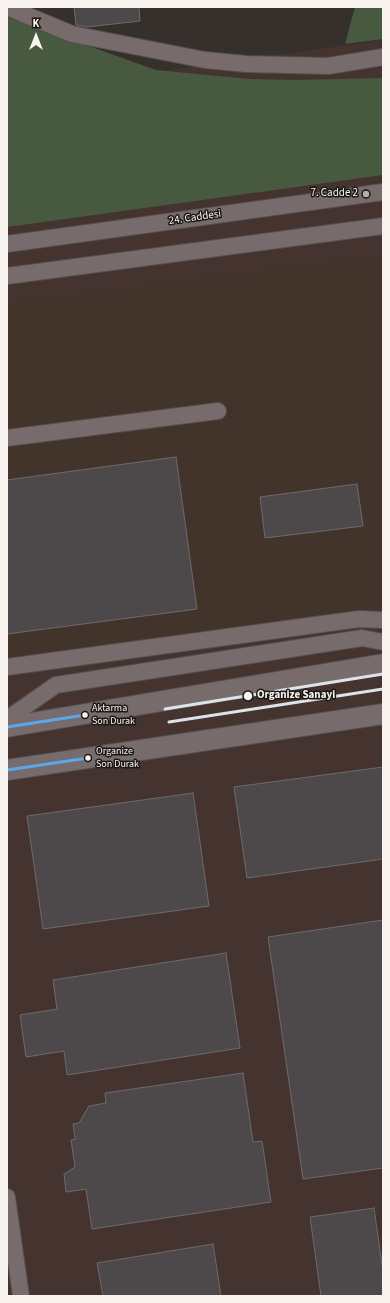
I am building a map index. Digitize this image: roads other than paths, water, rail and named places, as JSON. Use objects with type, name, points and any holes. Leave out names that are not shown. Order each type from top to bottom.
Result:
[{"type":"main road","points":[[7,727],[383,664]]},
{"type":"main road","points":[[7,770],[383,714]]},
{"type":"street","points":[[7,7],[72,34],[170,55],[246,64],[328,66],[383,57]]},
{"type":"street","name":"24. Caddesi","points":[[7,244],[383,192]]},
{"type":"street","points":[[7,276],[383,226]]},
{"type":"street","points":[[7,438],[218,411]]},
{"type":"street","points":[[7,667],[359,619],[383,620]]},
{"type":"street","points":[[7,719],[56,685],[362,638],[383,642]]},
{"type":"street","points":[[7,1197],[21,1296]]},
{"type":"place","name":"7. Cadde 2","points":[[366,194]]},
{"type":"place","name":"Organize Sanayi","points":[[248,696]]},
{"type":"place","name":"Aktarma Son Durak","points":[[85,715]]},
{"type":"place","name":"Organize Son Durak","points":[[88,758]]}]
